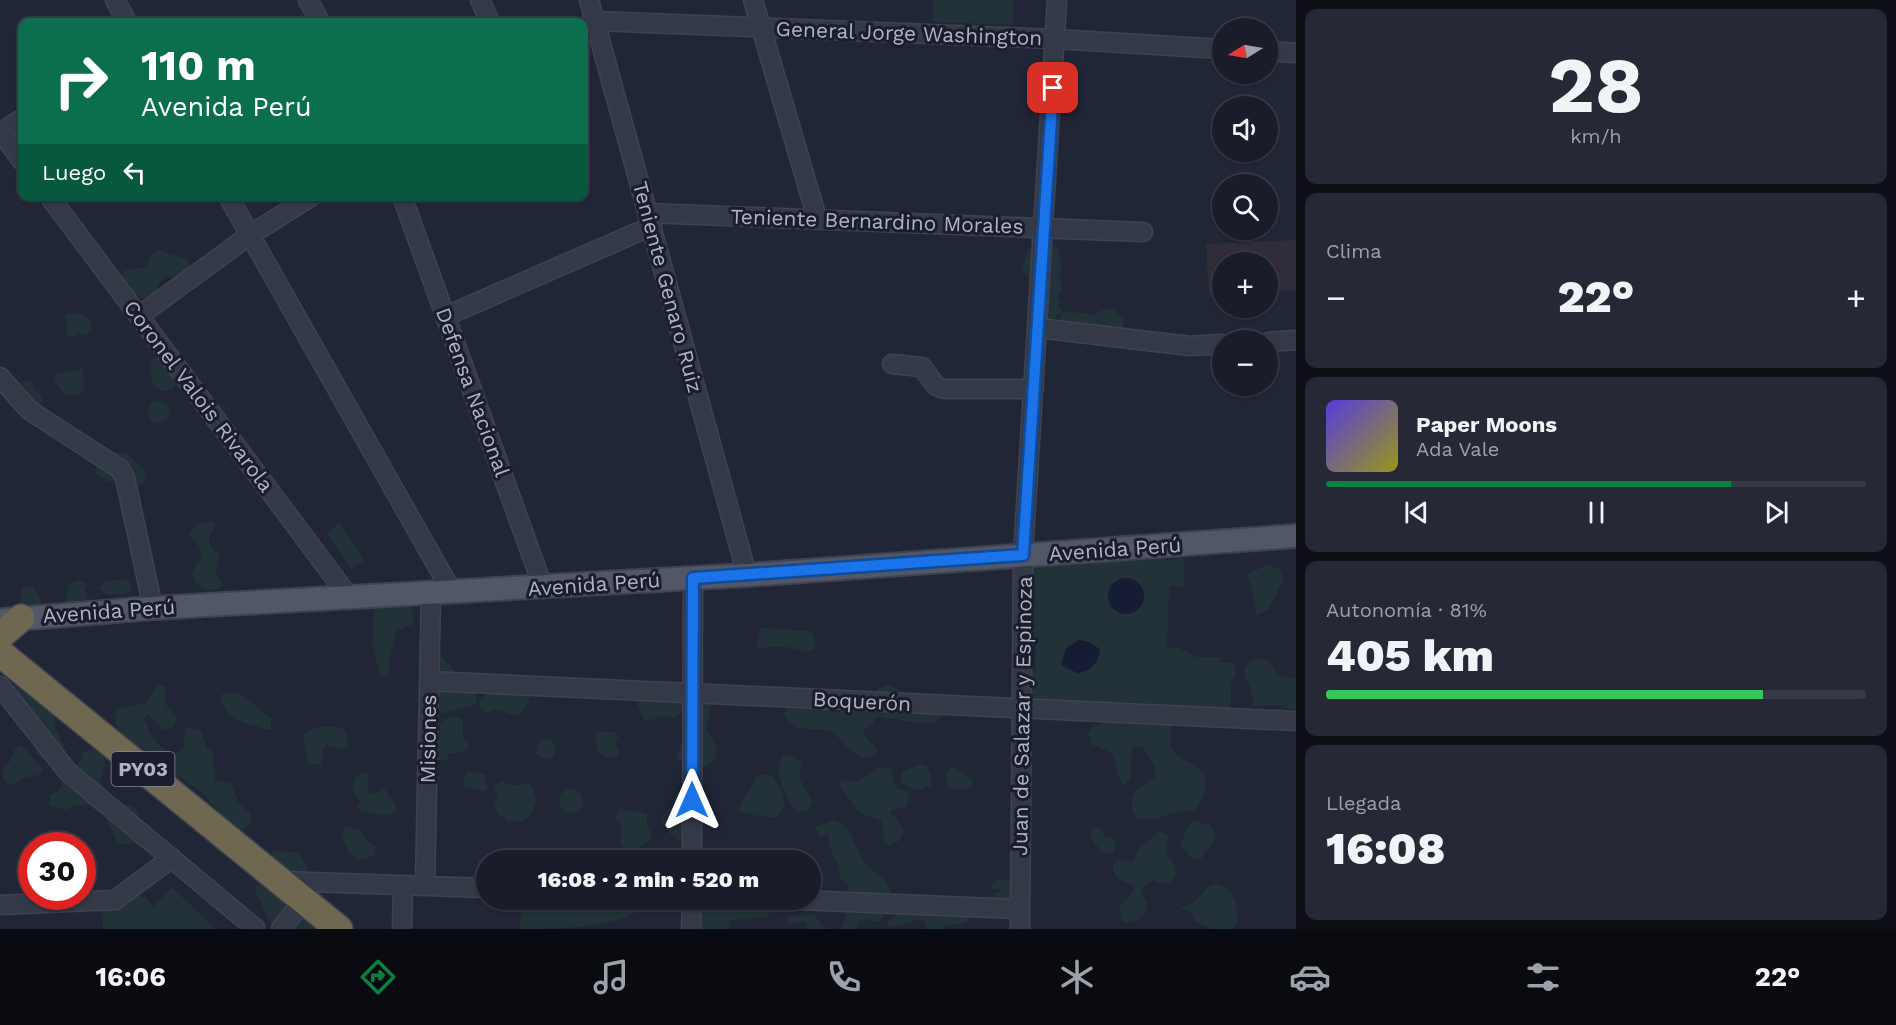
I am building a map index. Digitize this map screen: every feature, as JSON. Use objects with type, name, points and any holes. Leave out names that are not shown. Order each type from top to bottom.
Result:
[{"type":"highway","points":[[1,648],[7,618]]},
{"type":"highway","name":"PY03","points":[[1,648],[339,929]]},
{"type":"main road","name":"Avenida Perú","points":[[7,618],[693,578],[1296,536]]},
{"type":"street","points":[[114,0],[125,18]]},
{"type":"street","points":[[308,0],[318,18]]},
{"type":"street","points":[[480,0],[488,18]]},
{"type":"street","name":"Teniente Genaro Ruiz","points":[[589,0],[589,25],[650,220],[747,574]]},
{"type":"street","points":[[753,0],[817,218]]},
{"type":"street","name":"Juan de Salazar y Espinoza","points":[[1020,929],[1023,555],[1045,228],[1057,0]]},
{"type":"street","name":"General Jorge Washington","points":[[589,25],[761,27],[1055,39],[1212,48]]},
{"type":"street","points":[[1278,52],[1296,53]]},
{"type":"street","points":[[18,121],[1,132],[18,155]]},
{"type":"street","name":"Coronel Valois Rivarola","points":[[53,201],[349,597]]},
{"type":"street","points":[[231,201],[441,593]]},
{"type":"street","points":[[139,316],[250,235],[304,201]]},
{"type":"street","name":"Defensa Nacional","points":[[404,201],[543,587]]},
{"type":"street","name":"Teniente Bernardino Morales","points":[[446,316],[650,220],[817,218],[1143,232]]},
{"type":"street","points":[[1038,328],[1190,346],[1212,345]]},
{"type":"street","points":[[1278,341],[1296,340]]},
{"type":"street","points":[[892,364],[922,367],[936,386],[944,389],[1034,389]]},
{"type":"street","points":[[0,377],[29,410],[120,469],[125,478],[153,608]]},
{"type":"street","points":[[692,850],[693,578]]},
{"type":"street","name":"Misiones","points":[[425,885],[429,681],[441,593]]},
{"type":"street","name":"Boquerón","points":[[429,681],[1296,721]]},
{"type":"street","points":[[2,692],[68,772],[256,929]]},
{"type":"street","points":[[0,905],[115,900],[172,858]]},
{"type":"street","points":[[281,881],[476,888]]},
{"type":"street","points":[[281,929],[290,915],[305,903],[311,888],[326,882]]},
{"type":"street","points":[[402,929],[404,885]]},
{"type":"street","points":[[821,901],[1020,909]]},
{"type":"street","points":[[691,929],[692,910]]},
{"type":"shaded area","points":[[933,0],[1013,0],[1013,25],[933,22]]},
{"type":"shaded area","points":[[1296,240],[1296,290],[1278,291],[1278,252],[1212,252],[1212,295],[1209,295],[1206,244]]},
{"type":"shaded area","points":[[1054,245],[1058,247],[1062,269],[1059,274],[1063,291],[1057,296],[1060,304],[1057,307],[1062,310],[1048,326],[1043,304],[1043,281],[1049,275],[1048,248]]},
{"type":"shaded area","points":[[1037,246],[1034,280],[1021,271],[1028,250]]},
{"type":"shaded area","points":[[158,250],[187,259],[193,272],[179,282],[166,275],[158,284],[157,295],[143,298],[127,292],[122,278],[124,271],[146,267],[151,254]]},
{"type":"shaded area","points":[[1105,309],[1116,310],[1115,313],[1123,318],[1123,333],[1095,325],[1057,324],[1064,311],[1094,315]]},
{"type":"shaded area","points":[[80,312],[90,321],[91,328],[86,335],[78,334],[71,339],[71,336],[65,335],[68,325],[65,315]]},
{"type":"shaded area","points":[[155,356],[175,360],[184,359],[189,364],[189,369],[176,381],[173,389],[162,391],[152,384],[150,362]]},
{"type":"shaded area","points":[[82,369],[85,389],[77,395],[65,394],[54,382],[55,374]]},
{"type":"shaded area","points":[[25,380],[34,383],[33,389],[42,394],[43,402],[34,405],[21,390]]},
{"type":"shaded area","points":[[159,401],[167,404],[170,412],[167,420],[159,423],[151,420],[148,412],[151,404]]},
{"type":"shaded area","points":[[113,452],[126,454],[145,470],[146,478],[141,486],[135,487],[117,480],[109,482],[95,474],[97,465],[104,463]]},
{"type":"shaded area","points":[[207,521],[214,523],[215,527],[209,537],[210,546],[219,555],[215,573],[222,584],[219,589],[214,590],[202,588],[192,575],[197,562],[201,563],[201,554],[200,548],[190,537],[189,532],[198,524]]},
{"type":"shaded area","points":[[340,523],[364,560],[351,569],[326,532]]},
{"type":"shaded area","points":[[1162,552],[1164,560],[1184,558],[1184,586],[1169,586],[1167,648],[1177,647],[1196,657],[1221,658],[1221,662],[1233,663],[1236,673],[1231,682],[1231,703],[1227,713],[1192,716],[1171,705],[1154,705],[1135,710],[1118,703],[1102,702],[1099,711],[1066,704],[1065,700],[1054,700],[1033,710],[1019,680],[1026,673],[1035,671],[1036,637],[1029,638],[1031,574],[1036,565]]},
{"type":"shaded area","points":[[1267,565],[1282,570],[1283,580],[1269,609],[1256,616],[1255,599],[1247,574]]},
{"type":"shaded area","points":[[127,579],[131,582],[130,590],[126,594],[107,595],[99,589],[106,581]]},
{"type":"shaded area","points":[[79,580],[88,584],[85,589],[87,598],[82,607],[65,604],[69,584]]},
{"type":"shaded area","points":[[32,585],[40,597],[41,607],[38,611],[22,606],[20,593],[22,588]]},
{"type":"shaded area","points":[[412,603],[413,624],[397,631],[390,656],[389,673],[385,677],[380,675],[372,643],[375,607]]},
{"type":"shaded area","points":[[760,629],[808,631],[813,634],[816,645],[814,650],[804,652],[783,646],[760,648],[757,645]]},
{"type":"shaded area","points":[[430,646],[473,688],[476,692],[476,704],[444,713],[433,712]]},
{"type":"shaded area","points":[[1260,658],[1270,662],[1279,675],[1296,679],[1296,709],[1278,705],[1253,706],[1254,701],[1244,670],[1250,661]]},
{"type":"shaded area","points":[[487,674],[521,677],[530,698],[522,712],[515,715],[495,709],[487,713],[480,708],[480,701],[490,690],[482,677]]},
{"type":"shaded area","points":[[17,681],[56,713],[56,728],[65,755],[54,763],[43,759],[36,751],[25,709],[14,692],[13,685]]},
{"type":"shaded area","points":[[677,681],[683,699],[680,713],[673,718],[663,716],[645,720],[638,708],[638,700],[660,683]]},
{"type":"shaded area","points":[[888,685],[901,691],[912,702],[943,709],[940,718],[934,722],[874,718],[873,724],[864,730],[864,735],[878,750],[865,758],[858,756],[834,734],[828,731],[795,727],[784,715],[787,704],[821,707],[836,713],[872,699],[877,689]]},
{"type":"shaded area","points":[[158,686],[164,686],[167,707],[178,718],[172,727],[163,730],[148,714],[144,718],[151,734],[163,749],[173,754],[183,749],[186,727],[201,731],[206,746],[213,754],[215,780],[231,783],[238,802],[250,813],[251,823],[246,828],[239,829],[232,825],[197,789],[166,770],[156,759],[127,740],[121,733],[116,718],[118,709],[145,703]]},
{"type":"shaded area","points":[[225,693],[241,694],[271,719],[271,729],[266,730],[244,723],[234,717],[222,702],[220,696]]},
{"type":"shaded area","points":[[713,695],[706,729],[717,748],[716,758],[706,767],[679,760],[677,756],[684,736],[688,712]]},
{"type":"shaded area","points":[[459,717],[463,720],[463,738],[469,744],[466,750],[449,753],[448,760],[437,760],[432,751],[435,734],[440,736],[440,724],[449,718]]},
{"type":"shaded area","points":[[1118,720],[1172,724],[1170,736],[1173,751],[1205,776],[1206,787],[1193,811],[1152,819],[1137,818],[1133,810],[1132,798],[1138,789],[1156,777],[1154,766],[1143,747],[1132,747],[1131,779],[1122,785],[1112,753],[1091,744],[1088,733],[1093,726]]},
{"type":"shaded area","points":[[331,726],[346,730],[348,745],[343,749],[328,745],[323,748],[321,764],[309,765],[304,744],[305,733],[315,728]]},
{"type":"shaded area","points":[[614,732],[618,737],[614,744],[619,750],[618,755],[611,759],[597,752],[595,734]]},
{"type":"shaded area","points":[[546,739],[553,742],[556,749],[553,756],[546,759],[539,756],[536,749],[539,742]]},
{"type":"shaded area","points":[[21,745],[43,769],[41,774],[20,780],[11,786],[3,779],[2,769],[10,761],[16,747]]},
{"type":"shaded area","points":[[93,749],[103,753],[105,764],[100,779],[105,792],[136,809],[143,830],[171,844],[173,849],[161,859],[133,843],[117,842],[106,818],[89,805],[73,806],[65,810],[49,805],[50,795],[60,790],[66,770],[80,762],[83,752]]},
{"type":"shaded area","points":[[788,755],[802,762],[799,778],[812,800],[808,810],[797,812],[782,785],[780,762],[783,756]]},
{"type":"shaded area","points":[[921,764],[927,766],[932,785],[917,790],[901,783],[901,772]]},
{"type":"shaded area","points":[[880,767],[891,768],[896,788],[907,792],[909,797],[906,807],[891,810],[891,815],[896,818],[904,831],[899,841],[889,845],[885,842],[881,820],[860,813],[839,786],[841,780],[859,780]]},
{"type":"shaded area","points":[[954,767],[972,779],[972,784],[966,789],[947,787],[946,772]]},
{"type":"shaded area","points":[[467,770],[485,775],[485,782],[488,786],[486,792],[462,786]]},
{"type":"shaded area","points":[[361,773],[367,774],[370,793],[375,794],[384,788],[396,806],[396,812],[385,815],[360,811],[357,806],[361,802],[354,792],[353,781]]},
{"type":"shaded area","points":[[771,775],[784,796],[783,807],[775,818],[737,811],[757,776]]},
{"type":"shaded area","points":[[501,781],[514,786],[530,783],[537,800],[528,817],[516,822],[506,821],[504,816],[501,817],[497,812],[495,804],[498,794],[494,786]]},
{"type":"shaded area","points":[[695,788],[685,843],[671,834],[661,819],[668,809],[672,808],[676,792]]},
{"type":"shaded area","points":[[571,789],[580,792],[583,801],[580,810],[571,813],[562,810],[559,801],[562,792]]},
{"type":"shaded area","points":[[619,808],[647,814],[647,827],[652,833],[649,841],[636,849],[623,847],[620,841],[623,828],[615,819]]},
{"type":"shaded area","points":[[834,820],[845,827],[864,861],[885,880],[891,891],[882,912],[884,917],[880,922],[869,920],[859,922],[856,929],[840,929],[847,915],[845,897],[849,885],[840,878],[839,864],[832,855],[828,834],[820,836],[814,827]]},
{"type":"shaded area","points":[[1194,821],[1210,825],[1216,834],[1200,860],[1190,857],[1181,845],[1186,829]]},
{"type":"shaded area","points":[[345,826],[360,830],[366,840],[375,847],[374,856],[358,860],[349,853],[342,836]]},
{"type":"shaded area","points":[[1093,827],[1101,829],[1104,836],[1114,839],[1116,847],[1112,853],[1103,853],[1091,839],[1090,831]]},
{"type":"shaded area","points":[[1160,831],[1169,835],[1166,853],[1175,866],[1176,874],[1170,882],[1159,883],[1155,880],[1145,885],[1141,891],[1147,902],[1143,915],[1134,922],[1125,922],[1121,918],[1120,905],[1132,894],[1135,887],[1117,877],[1113,864],[1118,859],[1133,862],[1140,847]]},
{"type":"shaded area","points":[[273,850],[300,853],[309,873],[310,883],[270,861]]},
{"type":"shaded area","points":[[998,879],[1012,881],[1013,900],[987,899],[1001,891],[991,886]]},
{"type":"shaded area","points":[[267,883],[308,920],[314,929],[273,929],[256,892],[256,886]]},
{"type":"shaded area","points":[[1214,884],[1227,889],[1234,898],[1237,924],[1231,929],[1211,929],[1195,921],[1190,912],[1173,904],[1172,901],[1178,906],[1189,905]]},
{"type":"shaded area","points":[[172,887],[215,929],[103,929],[102,909],[136,894],[146,898],[154,907]]},
{"type":"shaded area","points":[[942,896],[974,898],[974,904],[966,914],[969,918],[966,923],[944,926],[943,929],[926,929],[924,921],[917,920],[891,928],[888,925],[888,920],[905,912],[941,916],[944,911],[936,898]]},
{"type":"shaded area","points":[[524,910],[639,910],[627,917],[610,922],[552,929],[519,929]]},
{"type":"shaded area","points":[[696,910],[770,910],[771,912],[765,918],[730,920],[729,929],[685,929]]},
{"type":"shaded area","points":[[814,914],[824,927],[832,929],[807,929],[807,924],[803,921],[789,925],[787,923],[787,918]]},
{"type":"water","points":[[1126,578],[1139,583],[1144,596],[1139,609],[1126,614],[1113,609],[1108,596],[1113,583]]},
{"type":"water","points":[[1079,640],[1089,642],[1100,649],[1093,666],[1077,673],[1061,665],[1066,648]]},
{"type":"route","points":[[692,800],[693,578],[1023,555],[1053,88]]}]
